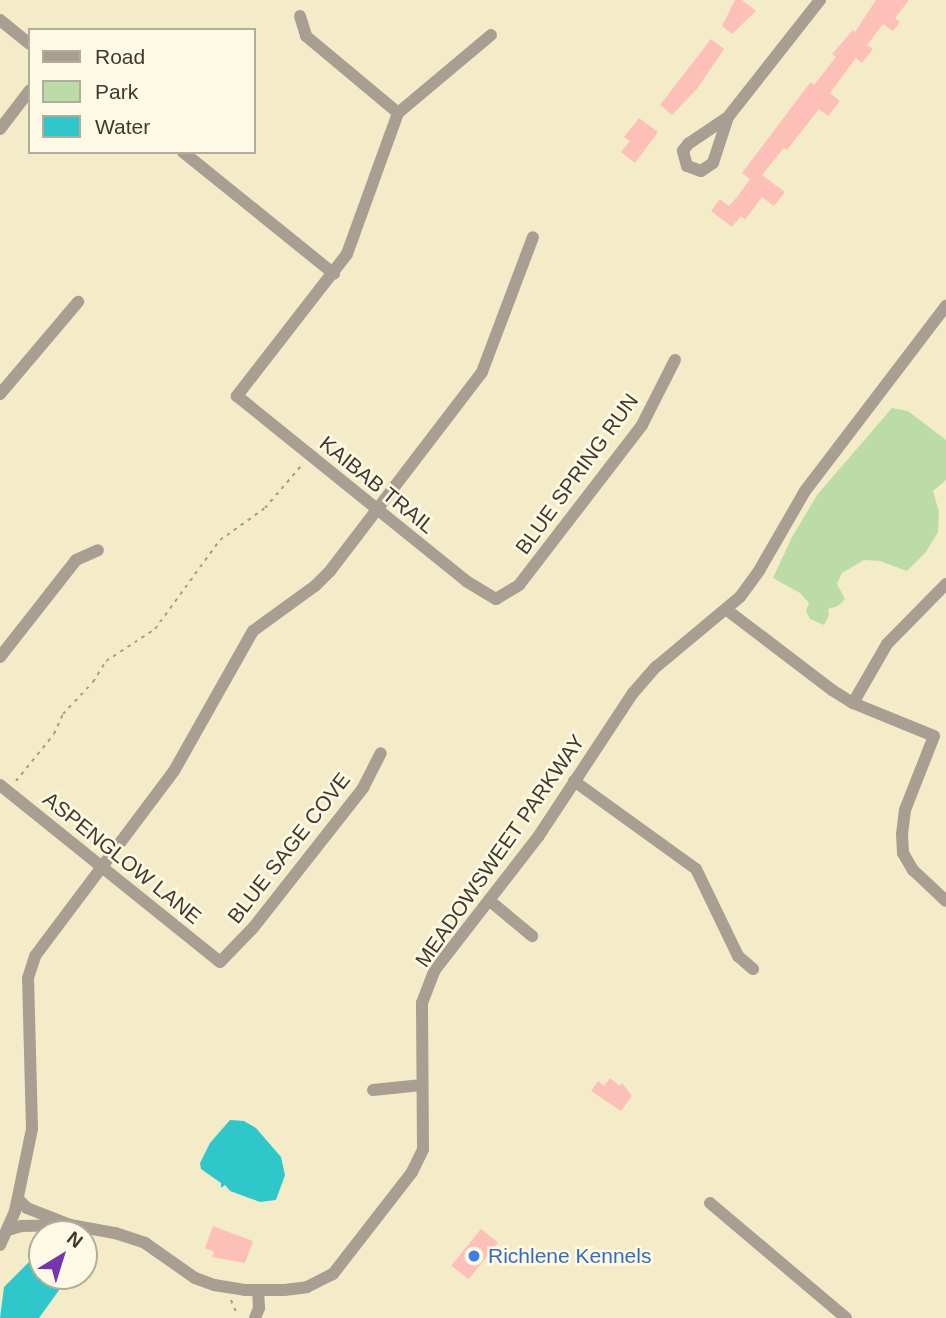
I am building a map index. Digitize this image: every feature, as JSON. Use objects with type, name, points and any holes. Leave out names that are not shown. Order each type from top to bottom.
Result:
[{"type":"street","points":[[728,117],[820,0]]},
{"type":"street","points":[[300,16],[306,36],[397,113]]},
{"type":"street","points":[[0,20],[28,42]]},
{"type":"street","points":[[185,154],[334,274],[347,254],[397,113],[491,35]]},
{"type":"street","points":[[0,129],[28,93]]},
{"type":"street","points":[[0,1245],[18,1199],[33,1114],[28,978],[35,956],[47,936],[174,771],[253,631],[315,586],[377,510],[482,372],[533,237]]},
{"type":"street","name":"KAIBAB TRAIL","points":[[334,274],[237,396],[466,582],[496,599]]},
{"type":"street","points":[[0,394],[78,302]]},
{"type":"street","name":"MEADOWSWEET PARKWAY","points":[[98,1230],[145,1243],[205,1281],[234,1289],[307,1287],[333,1274],[412,1171],[423,1149],[422,1003],[434,971],[538,837],[641,684],[682,644],[727,610],[761,569],[805,491],[946,306]]},
{"type":"street","name":"BLUE SPRING RUN","points":[[496,599],[519,585],[642,425],[676,360]]},
{"type":"street","points":[[0,657],[76,560],[98,550]]},
{"type":"street","points":[[853,703],[887,644],[946,584]]},
{"type":"street","points":[[727,610],[853,703],[934,736],[905,810],[903,853],[913,870],[946,901]]},
{"type":"street","name":"BLUE SAGE COVE","points":[[220,962],[254,928],[363,788],[381,753]]},
{"type":"street","points":[[573,782],[696,869],[738,956],[753,969]]},
{"type":"street","name":"ASPENGLOW LANE","points":[[6,785],[100,866],[220,962]]},
{"type":"street","points":[[490,901],[533,936]]},
{"type":"street","points":[[373,1090],[422,1085]]},
{"type":"street","name":"MEADOWSWEET PARKWAY","points":[[18,1199],[27,1208],[57,1220]]},
{"type":"street","points":[[710,1203],[846,1318]]},
{"type":"street","name":"MEADOWSWEET PARKWAY","points":[[8,1230],[28,1226]]},
{"type":"street","points":[[255,1318],[259,1308],[258,1290]]},
{"type":"path","points":[[6,785],[54,734],[63,714],[93,682],[106,660],[155,629],[220,540],[265,508],[301,466]]},
{"type":"path","points":[[230,1296],[237,1314]]},
{"type":"green space","points":[[892,408],[908,411],[946,440],[946,480],[933,491],[939,512],[938,532],[926,552],[907,571],[880,561],[864,560],[842,573],[837,584],[845,599],[838,606],[828,609],[829,615],[824,625],[810,619],[806,611],[809,603],[800,593],[773,578],[791,539],[817,495]]},
{"type":"water","points":[[230,1120],[244,1121],[256,1128],[281,1157],[285,1175],[276,1200],[260,1202],[230,1191],[225,1185],[221,1188],[221,1183],[201,1169],[200,1163],[210,1143]]},
{"type":"water","points":[[28,1263],[28,1290],[59,1290],[39,1318],[0,1318],[4,1287]]},
{"type":"building","points":[[735,0],[742,0],[756,11],[732,34],[722,26]]},
{"type":"building","points":[[876,0],[909,0],[895,18],[900,22],[893,31],[883,24],[867,45],[873,49],[862,63],[856,58],[830,93],[840,101],[828,116],[819,109],[787,150],[784,148],[762,175],[785,192],[774,206],[762,197],[745,220],[741,216],[732,227],[711,211],[720,199],[729,206],[737,197],[750,179],[742,173],[806,88],[811,82],[814,85],[836,57],[832,54],[853,30],[855,32]]},
{"type":"building","points":[[711,39],[724,49],[697,89],[672,115],[660,105]]},
{"type":"building","points":[[639,118],[658,132],[635,163],[621,152],[630,141],[624,137]]},
{"type":"building","points":[[610,1078],[620,1086],[622,1083],[632,1096],[621,1111],[591,1091],[598,1081],[604,1086]]},
{"type":"building","points":[[213,1226],[253,1241],[245,1263],[212,1257],[214,1252],[205,1248]]},
{"type":"building","name":"Richlene Kennels","points":[[481,1229],[498,1243],[469,1279],[451,1266]]},
{"type":"place","name":"Richlene Kennels","points":[[474,1256]]}]
